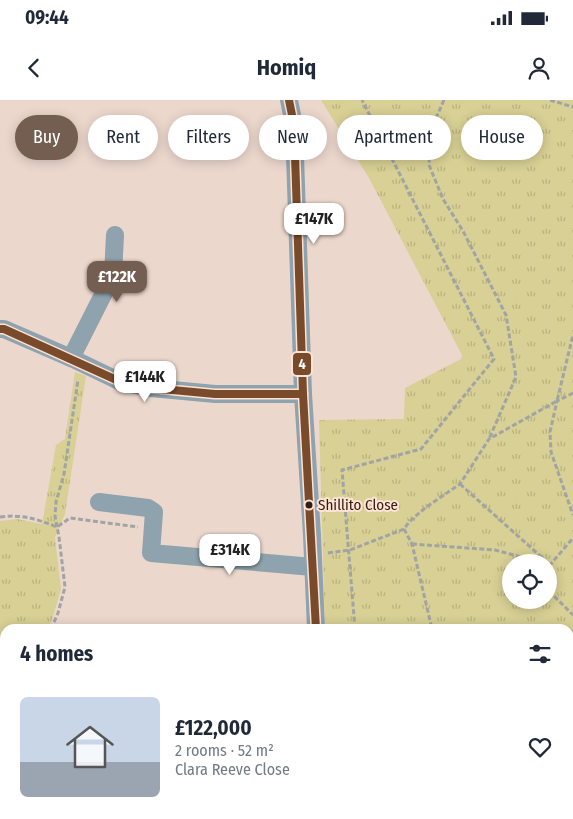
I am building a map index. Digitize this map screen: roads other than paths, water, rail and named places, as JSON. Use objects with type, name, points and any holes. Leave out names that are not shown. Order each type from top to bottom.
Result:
[{"type":"street","points":[[288,100],[294,125],[303,394],[316,624]]},
{"type":"street","points":[[77,361],[113,275],[115,235]]},
{"type":"street","points":[[0,329],[4,329],[121,382],[152,388],[214,394],[303,394]]},
{"type":"street","points":[[99,502],[148,508],[154,512],[151,553],[313,561]]},
{"type":"place","name":"Shillito Close","points":[[309,505]]}]
